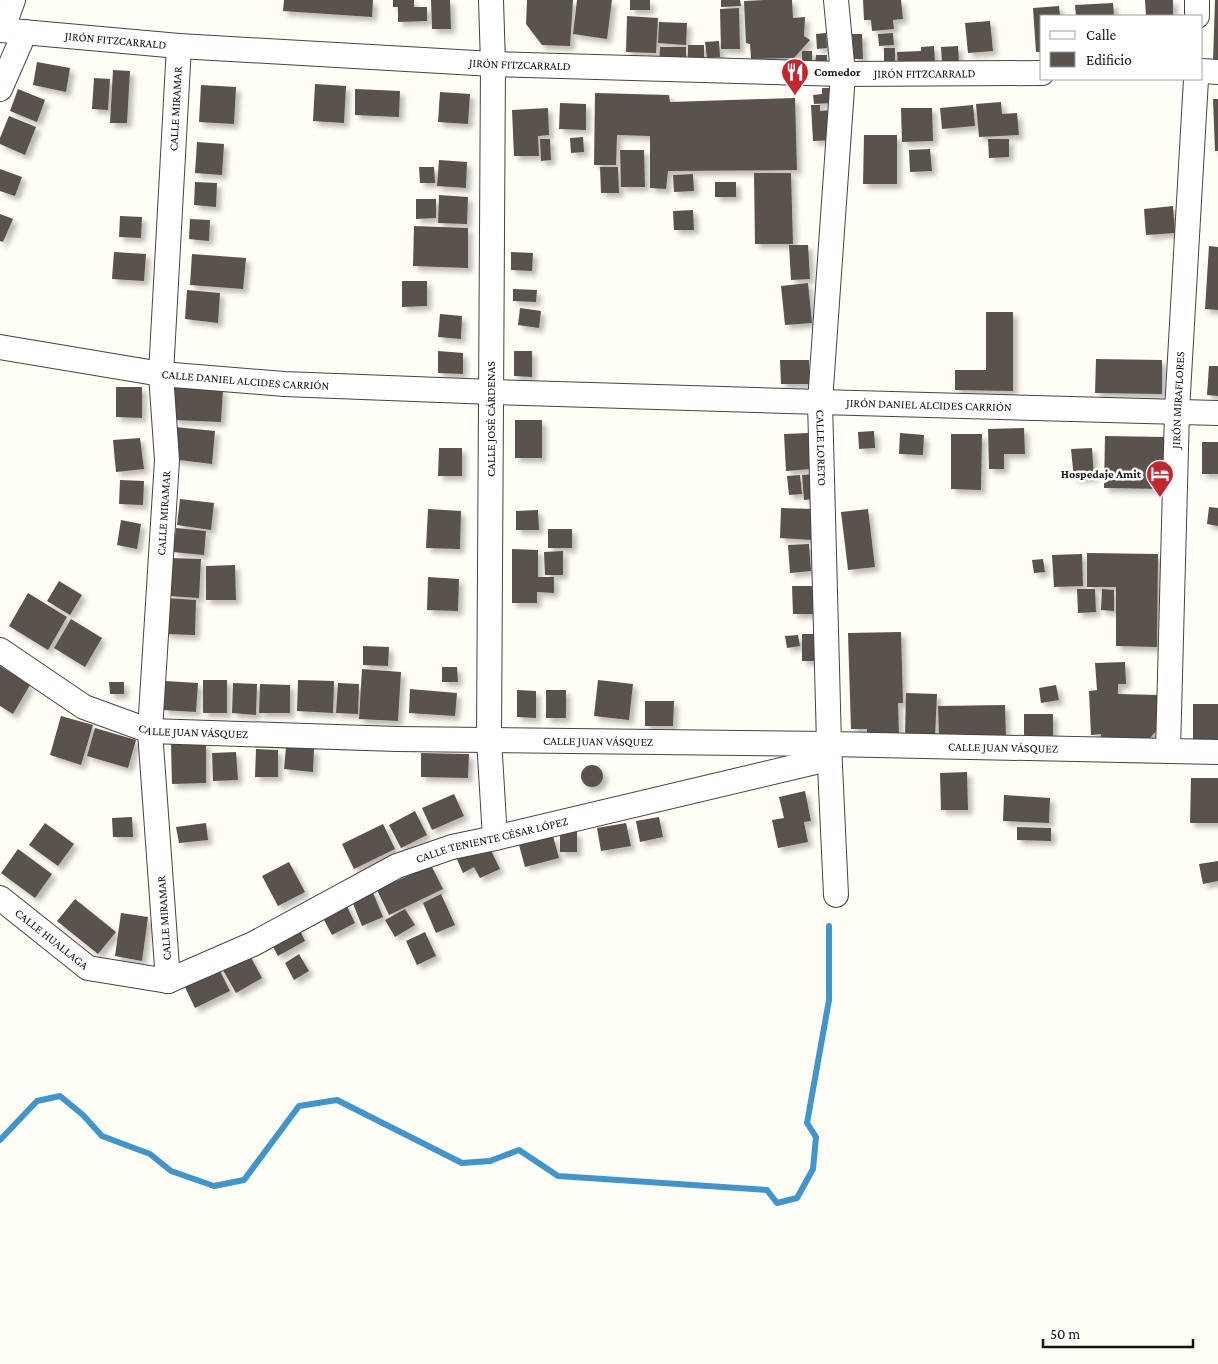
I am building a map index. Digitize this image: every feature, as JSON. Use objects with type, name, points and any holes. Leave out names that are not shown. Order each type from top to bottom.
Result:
[{"type":"street","points":[[0,88],[13,0]]},
{"type":"street","name":"CALLE JOSÉ CÁRDENAS","points":[[491,0],[493,64],[489,740],[495,838]]},
{"type":"street","name":"CALLE LORETO","points":[[836,0],[843,74],[820,402],[829,744],[836,895]]},
{"type":"street","points":[[1197,0],[1197,15]]},
{"type":"street","name":"JIRÓN FITZCARRALD","points":[[9,31],[179,46],[493,64],[843,74],[1040,73]]},
{"type":"street","name":"CALLE MIRAMAR","points":[[168,981],[150,731],[167,460],[161,374],[179,46]]},
{"type":"street","points":[[1203,71],[1218,72]]},
{"type":"street","name":"JIRÓN MIRAFLORES","points":[[1168,751],[1178,411],[1196,80]]},
{"type":"street","name":"CALLE DANIEL ALCIDES CARRIÓN","points":[[0,347],[161,374],[284,384],[492,392]]},
{"type":"street","name":"JIRÓN DANIEL ALCIDES CARRIÓN","points":[[492,392],[1218,413]]},
{"type":"street","name":"CALLE JUAN VÁSQUEZ","points":[[0,650],[84,707],[150,731],[397,739],[829,744],[1218,752]]},
{"type":"street","name":"CALLE TENIENTE CÉSAR LÓPEZ","points":[[168,981],[253,944],[397,866],[452,847],[815,762],[829,744]]},
{"type":"street","name":"CALLE HUALLAGA","points":[[0,898],[88,968],[168,981]]},
{"type":"building","points":[[284,0],[373,0],[372,17],[283,11]]},
{"type":"building","points":[[393,0],[414,0],[414,7],[427,7],[427,21],[398,22],[398,7],[393,7]]},
{"type":"building","points":[[431,0],[450,0],[451,29],[432,29]]},
{"type":"building","points":[[527,0],[573,0],[570,46],[542,45],[526,24]]},
{"type":"building","points":[[577,0],[612,0],[607,39],[573,34]]},
{"type":"building","points":[[630,0],[650,0],[650,10],[630,10]]},
{"type":"building","points":[[721,0],[740,0],[741,6],[721,7]]},
{"type":"building","points":[[792,0],[793,18],[805,17],[804,36],[810,40],[794,58],[751,59],[750,44],[746,43],[744,1]]},
{"type":"building","points":[[863,0],[901,0],[903,19],[893,20],[894,29],[872,31],[871,20],[864,20]]},
{"type":"building","points":[[1145,0],[1173,0],[1173,15],[1146,15]]},
{"type":"building","points":[[1215,0],[1218,0],[1218,62],[1213,62]]},
{"type":"building","points":[[1113,3],[1114,15],[1076,15],[1075,5]]},
{"type":"building","points":[[1059,6],[1060,15],[1040,15],[1040,52],[1036,52],[1033,8]]},
{"type":"building","points":[[739,8],[740,49],[721,49],[720,9]]},
{"type":"building","points":[[627,16],[658,18],[656,53],[626,52]]},
{"type":"building","points":[[990,21],[993,51],[968,53],[965,23]]},
{"type":"building","points":[[659,22],[687,23],[686,45],[658,43]]},
{"type":"building","points":[[826,33],[827,48],[817,49],[816,34]]},
{"type":"building","points":[[893,33],[894,45],[879,46],[878,34]]},
{"type":"building","points":[[852,34],[862,34],[863,59],[854,59]]},
{"type":"building","points":[[719,41],[720,57],[707,58],[705,42]]},
{"type":"building","points":[[688,45],[704,45],[704,60],[688,60]]},
{"type":"building","points":[[934,46],[935,64],[898,67],[897,52],[921,51],[921,47]]},
{"type":"building","points":[[958,46],[959,63],[942,64],[941,47]]},
{"type":"building","points":[[660,47],[686,47],[686,62],[659,62]]},
{"type":"building","points":[[884,48],[895,48],[895,63],[884,64]]},
{"type":"building","points":[[802,51],[812,51],[812,62],[802,62]]},
{"type":"building","points":[[816,55],[827,55],[827,65],[815,65]]},
{"type":"building","points":[[37,62],[70,68],[66,92],[33,85]]},
{"type":"building","points":[[113,70],[130,71],[127,123],[110,123]]},
{"type":"building","points":[[94,78],[110,79],[108,110],[92,109]]},
{"type":"building","points":[[315,84],[346,86],[344,123],[313,121]]},
{"type":"building","points":[[201,85],[236,87],[234,124],[199,122]]},
{"type":"building","points":[[822,88],[831,88],[831,103],[814,104],[813,95],[822,94]]},
{"type":"building","points":[[18,89],[45,100],[37,122],[10,111]]},
{"type":"building","points":[[355,89],[400,91],[399,117],[355,115]]},
{"type":"building","points":[[440,92],[470,94],[468,124],[438,122]]},
{"type":"building","points":[[595,93],[669,95],[670,102],[795,98],[797,170],[668,171],[666,189],[650,188],[650,136],[617,135],[616,165],[594,165]]},
{"type":"building","points":[[1213,99],[1218,99],[1218,151],[1215,151]]},
{"type":"building","points":[[1001,102],[1002,114],[1017,113],[1019,135],[979,137],[976,104]]},
{"type":"building","points":[[560,103],[586,104],[586,130],[559,129]]},
{"type":"building","points":[[811,105],[820,105],[820,111],[832,110],[834,140],[813,141]]},
{"type":"building","points":[[973,105],[975,126],[942,129],[940,108]]},
{"type":"building","points":[[548,108],[549,135],[538,136],[539,156],[514,156],[512,110]]},
{"type":"building","points":[[901,108],[932,108],[933,141],[902,142]]},
{"type":"building","points":[[9,116],[36,127],[25,155],[0,144],[0,138]]},
{"type":"building","points":[[864,135],[897,135],[897,184],[863,184]]},
{"type":"building","points":[[583,137],[584,152],[571,153],[570,138]]},
{"type":"building","points":[[540,139],[550,139],[551,160],[541,161]]},
{"type":"building","points":[[988,139],[1009,139],[1009,157],[989,158]]},
{"type":"building","points":[[197,142],[224,144],[222,175],[195,173]]},
{"type":"building","points":[[930,149],[932,171],[910,172],[909,150]]},
{"type":"building","points":[[620,150],[644,150],[645,187],[621,187]]},
{"type":"building","points":[[439,160],[467,162],[466,188],[437,186]]},
{"type":"building","points":[[419,167],[434,167],[435,183],[420,183]]},
{"type":"building","points":[[600,167],[618,167],[619,193],[601,193]]},
{"type":"building","points":[[0,169],[22,177],[15,196],[0,191]]},
{"type":"building","points":[[754,173],[791,173],[793,244],[755,244]]},
{"type":"building","points":[[693,174],[694,191],[674,192],[673,175]]},
{"type":"building","points":[[195,182],[217,183],[216,207],[194,205]]},
{"type":"building","points":[[715,182],[736,182],[736,197],[715,197]]},
{"type":"building","points":[[439,195],[468,197],[467,224],[438,223]]},
{"type":"building","points":[[416,199],[436,199],[436,218],[416,219]]},
{"type":"building","points":[[1173,206],[1175,233],[1146,235],[1144,209]]},
{"type":"building","points":[[693,210],[694,230],[674,230],[673,211]]},
{"type":"building","points":[[0,214],[13,219],[3,242],[0,241]]},
{"type":"building","points":[[120,216],[142,217],[141,238],[119,237]]},
{"type":"building","points":[[190,219],[210,220],[209,241],[189,239]]},
{"type":"building","points":[[414,226],[468,228],[468,268],[413,266]]},
{"type":"building","points":[[789,245],[808,245],[810,279],[791,280]]},
{"type":"building","points":[[1209,246],[1218,247],[1218,310],[1205,309]]},
{"type":"building","points":[[114,252],[146,254],[144,281],[112,279]]},
{"type":"building","points":[[511,252],[533,253],[532,271],[511,270]]},
{"type":"building","points":[[192,254],[246,258],[243,289],[190,285]]},
{"type":"building","points":[[402,281],[427,281],[427,306],[402,307]]},
{"type":"building","points":[[808,283],[812,323],[785,325],[781,286]]},
{"type":"building","points":[[513,289],[537,290],[536,302],[513,301]]},
{"type":"building","points":[[187,290],[220,293],[218,323],[185,319]]},
{"type":"building","points":[[520,308],[541,311],[539,328],[518,325]]},
{"type":"building","points":[[986,312],[1013,312],[1013,391],[955,390],[955,370],[986,370]]},
{"type":"building","points":[[440,314],[462,316],[461,339],[438,337]]},
{"type":"building","points":[[438,351],[463,353],[463,374],[438,373]]},
{"type":"building","points":[[514,351],[532,351],[532,377],[514,376]]},
{"type":"building","points":[[1096,359],[1162,360],[1162,394],[1095,393]]},
{"type":"building","points":[[780,360],[809,360],[809,384],[781,384]]},
{"type":"building","points":[[1209,366],[1218,366],[1218,396],[1207,395]]},
{"type":"building","points":[[175,386],[223,389],[221,422],[174,420]]},
{"type":"building","points":[[116,387],[142,387],[142,418],[116,417]]},
{"type":"building","points":[[515,420],[542,420],[542,458],[515,458]]},
{"type":"building","points":[[175,427],[215,431],[212,464],[171,459]]},
{"type":"building","points":[[1024,428],[1025,454],[1004,454],[1004,469],[989,469],[988,429]]},
{"type":"building","points":[[874,431],[875,448],[859,449],[858,432]]},
{"type":"building","points":[[809,433],[811,469],[786,471],[784,434]]},
{"type":"building","points":[[900,433],[924,435],[923,455],[899,454]]},
{"type":"building","points":[[951,434],[982,434],[981,490],[951,489]]},
{"type":"building","points":[[1105,436],[1165,437],[1164,489],[1104,488]]},
{"type":"building","points":[[140,438],[144,469],[116,472],[113,440]]},
{"type":"building","points":[[1202,442],[1218,442],[1218,474],[1202,474]]},
{"type":"building","points":[[439,448],[462,448],[462,476],[438,476]]},
{"type":"building","points":[[1092,448],[1094,477],[1074,479],[1071,449]]},
{"type":"building","points":[[813,474],[814,499],[804,500],[802,475]]},
{"type":"building","points":[[800,475],[802,494],[789,495],[787,476]]},
{"type":"building","points":[[120,480],[144,481],[143,505],[119,504]]},
{"type":"building","points":[[180,499],[214,503],[211,530],[177,525]]},
{"type":"building","points":[[1209,507],[1218,508],[1218,526],[1207,524]]},
{"type":"building","points":[[781,508],[814,509],[812,540],[780,538]]},
{"type":"building","points":[[428,509],[461,511],[460,549],[426,548]]},
{"type":"building","points":[[868,509],[875,567],[848,570],[841,512]]},
{"type":"building","points":[[538,510],[539,530],[516,530],[516,511]]},
{"type":"building","points":[[121,520],[141,524],[137,549],[117,545]]},
{"type":"building","points":[[176,528],[206,531],[204,555],[173,552]]},
{"type":"building","points":[[548,529],[572,529],[572,548],[548,548]]},
{"type":"building","points":[[809,544],[811,571],[790,573],[788,545]]},
{"type":"building","points":[[512,549],[538,550],[538,577],[554,577],[554,593],[537,592],[537,603],[512,603]]},
{"type":"building","points":[[563,551],[563,575],[545,575],[544,552]]},
{"type":"building","points":[[1087,553],[1158,554],[1157,647],[1116,646],[1116,587],[1087,587]]},
{"type":"building","points":[[1082,554],[1083,586],[1054,587],[1052,555]]},
{"type":"building","points":[[170,558],[201,559],[199,598],[169,596]]},
{"type":"building","points":[[1043,559],[1045,572],[1034,573],[1032,560]]},
{"type":"building","points":[[235,565],[236,600],[206,600],[206,566]]},
{"type":"building","points":[[428,577],[459,579],[458,611],[427,610]]},
{"type":"building","points":[[59,581],[82,595],[70,615],[47,601]]},
{"type":"building","points":[[792,586],[818,586],[819,614],[793,614]]},
{"type":"building","points":[[1077,589],[1095,589],[1096,612],[1078,613]]},
{"type":"building","points":[[1102,589],[1114,590],[1114,611],[1101,610]]},
{"type":"building","points":[[28,593],[67,617],[48,650],[9,626]]},
{"type":"building","points":[[166,598],[196,600],[195,635],[165,634]]},
{"type":"building","points":[[71,619],[102,638],[85,667],[54,648]]},
{"type":"building","points":[[901,632],[903,703],[898,703],[899,735],[867,736],[867,729],[851,729],[848,633]]},
{"type":"building","points":[[802,634],[819,634],[819,661],[802,661]]},
{"type":"building","points":[[798,635],[800,646],[787,648],[785,636]]},
{"type":"building","points":[[363,646],[389,647],[388,666],[363,665]]},
{"type":"building","points":[[1125,662],[1126,684],[1118,684],[1118,694],[1159,695],[1158,729],[1149,739],[1101,741],[1101,734],[1091,735],[1089,691],[1097,690],[1095,663]]},
{"type":"building","points":[[0,666],[30,685],[13,714],[0,706]]},
{"type":"building","points":[[442,667],[457,667],[458,682],[442,682]]},
{"type":"building","points":[[362,669],[401,672],[398,721],[359,719]]},
{"type":"building","points":[[203,680],[227,680],[227,713],[203,713]]},
{"type":"building","points":[[298,680],[334,681],[333,713],[297,711]]},
{"type":"building","points":[[598,680],[633,684],[629,720],[594,716]]},
{"type":"building","points":[[165,681],[198,683],[196,712],[163,710]]},
{"type":"building","points":[[109,682],[124,682],[124,694],[110,694]]},
{"type":"building","points":[[233,683],[257,684],[256,715],[232,713]]},
{"type":"building","points":[[338,683],[359,684],[358,714],[336,713]]},
{"type":"building","points":[[260,684],[290,685],[290,713],[259,713]]},
{"type":"building","points":[[1056,685],[1059,700],[1041,703],[1039,688]]},
{"type":"building","points":[[410,689],[457,693],[455,716],[409,713]]},
{"type":"building","points":[[517,690],[536,691],[536,718],[517,717]]},
{"type":"building","points":[[546,690],[566,690],[566,718],[546,718]]},
{"type":"building","points":[[906,693],[937,694],[935,737],[905,735]]},
{"type":"building","points":[[645,701],[674,701],[673,726],[645,726]]},
{"type":"building","points":[[1193,704],[1218,704],[1218,741],[1193,741]]},
{"type":"building","points":[[1005,705],[1006,738],[939,739],[938,706]]},
{"type":"building","points":[[1024,714],[1053,714],[1053,738],[1024,738]]},
{"type":"building","points":[[61,716],[93,725],[81,765],[50,755]]},
{"type":"building","points":[[95,728],[136,740],[128,768],[87,756]]},
{"type":"building","points":[[206,743],[206,783],[172,784],[171,744]]},
{"type":"building","points":[[286,747],[314,749],[313,772],[284,769]]},
{"type":"building","points":[[256,749],[278,750],[278,777],[255,777]]},
{"type":"building","points":[[236,752],[238,780],[213,781],[212,753]]},
{"type":"building","points":[[421,753],[469,754],[468,778],[421,777]]},
{"type":"building","points":[[588,765],[596,765],[603,772],[603,780],[596,787],[588,787],[581,780],[581,772]]},
{"type":"building","points":[[967,772],[968,810],[941,810],[940,773]]},
{"type":"building","points":[[1191,778],[1218,778],[1218,823],[1190,823]]},
{"type":"building","points":[[805,791],[811,821],[804,822],[808,842],[778,848],[772,820],[784,818],[779,797]]},
{"type":"building","points":[[454,794],[464,816],[432,830],[422,808]]},
{"type":"building","points":[[1004,795],[1050,798],[1049,823],[1003,821]]},
{"type":"building","points":[[415,811],[427,835],[401,848],[389,825]]},
{"type":"building","points":[[132,817],[133,837],[113,837],[112,818]]},
{"type":"building","points":[[659,817],[663,837],[640,842],[636,821]]},
{"type":"building","points":[[45,823],[74,844],[58,866],[29,845]]},
{"type":"building","points":[[206,823],[208,840],[179,843],[176,827]]},
{"type":"building","points":[[626,823],[631,846],[601,851],[597,828]]},
{"type":"building","points":[[383,824],[395,849],[354,869],[342,844]]},
{"type":"building","points":[[1017,827],[1051,828],[1051,841],[1017,840]]},
{"type":"building","points":[[560,832],[577,832],[577,852],[560,852]]},
{"type":"building","points":[[553,836],[559,858],[525,867],[519,845]]},
{"type":"building","points":[[487,842],[500,869],[480,878],[474,867],[463,873],[456,857]]},
{"type":"building","points":[[18,849],[52,874],[35,898],[1,873]]},
{"type":"building","points":[[1218,861],[1218,881],[1203,884],[1199,864]]},
{"type":"building","points":[[289,862],[305,892],[278,906],[262,876]]},
{"type":"building","points":[[431,865],[443,889],[389,915],[377,890]]},
{"type":"building","points":[[371,888],[383,917],[362,926],[350,896]]},
{"type":"building","points":[[441,894],[455,925],[436,933],[423,903]]},
{"type":"building","points":[[75,899],[116,932],[98,954],[57,921]]},
{"type":"building","points":[[345,902],[355,923],[332,935],[321,914]]},
{"type":"building","points":[[405,909],[415,925],[395,937],[385,920]]},
{"type":"building","points":[[121,913],[148,917],[142,961],[115,956]]},
{"type":"building","points":[[298,926],[305,941],[278,956],[270,941]]},
{"type":"building","points":[[425,932],[436,956],[417,965],[406,941]]},
{"type":"building","points":[[247,950],[262,978],[236,993],[220,965]]},
{"type":"building","points":[[299,954],[309,971],[294,980],[285,963]]},
{"type":"building","points":[[216,963],[230,991],[195,1008],[182,981]]},
{"type":"waterway","points":[[0,1140],[37,1101],[60,1096],[83,1115],[102,1136],[150,1154],[171,1171],[214,1186],[244,1180],[299,1106],[337,1100],[462,1163],[490,1161],[519,1150],[558,1176],[767,1190],[777,1203],[797,1198],[813,1169],[816,1137],[807,1123],[829,1000],[829,926]]},
{"type":"place","name":"Comedor","points":[[795,96]]},
{"type":"place","name":"Hospedaje Amit","points":[[1160,498]]}]
